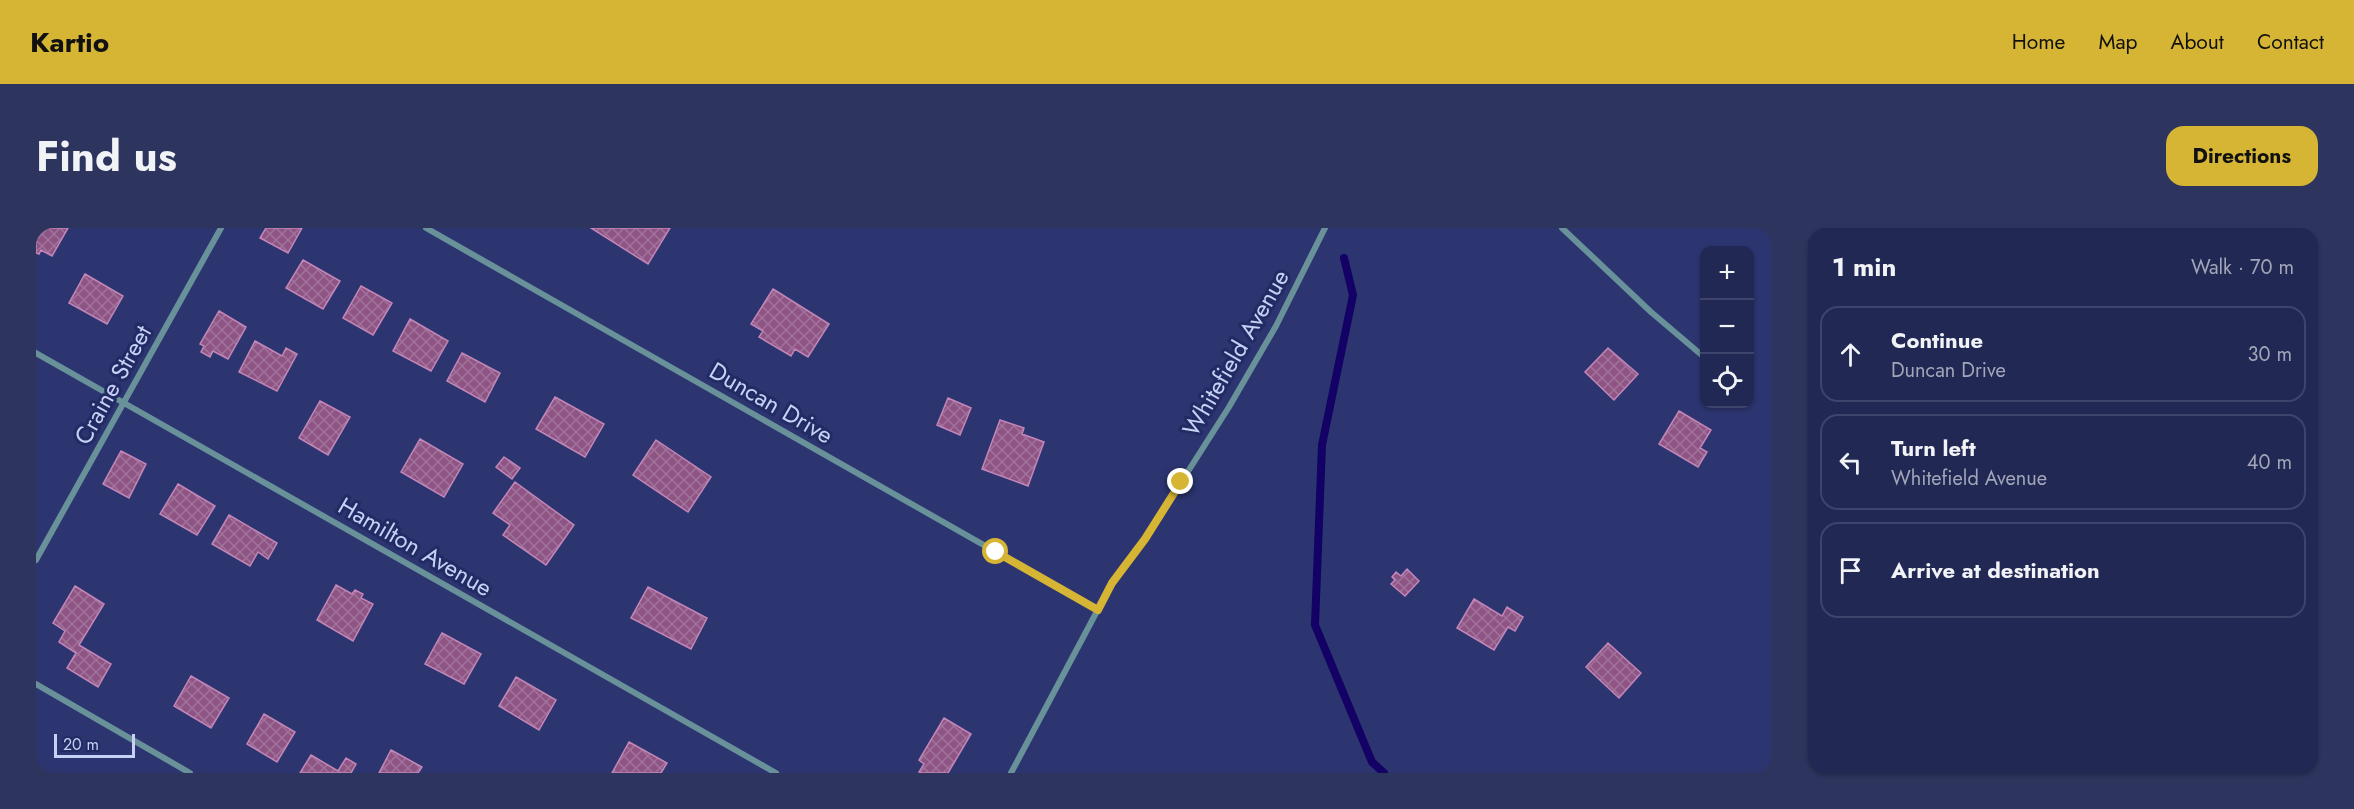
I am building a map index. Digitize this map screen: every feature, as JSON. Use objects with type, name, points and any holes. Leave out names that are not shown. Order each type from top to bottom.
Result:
[{"type":"street","name":"Craine Street","points":[[36,560],[221,228]]},
{"type":"street","name":"Duncan Drive","points":[[426,228],[1098,610]]},
{"type":"street","name":"Whitefield Avenue","points":[[1011,773],[1112,583],[1145,539],[1229,407],[1276,326],[1325,228]]},
{"type":"street","points":[[1562,228],[1651,312],[1700,354]]},
{"type":"street","name":"Hamilton Avenue","points":[[36,353],[776,773]]},
{"type":"street","points":[[36,684],[190,773]]},
{"type":"building","points":[[36,228],[68,228],[52,256],[41,250],[39,254],[36,253]]},
{"type":"building","points":[[266,228],[302,228],[288,253],[260,238]]},
{"type":"building","points":[[591,228],[670,228],[648,264]]},
{"type":"building","points":[[303,260],[340,281],[323,309],[286,288]]},
{"type":"building","points":[[85,274],[123,296],[107,324],[69,303]]},
{"type":"building","points":[[361,286],[392,303],[373,335],[343,318]]},
{"type":"building","points":[[773,289],[829,324],[808,357],[795,349],[791,356],[759,337],[763,331],[751,324]]},
{"type":"building","points":[[219,311],[246,327],[228,359],[213,351],[210,357],[201,352],[204,346],[200,344]]},
{"type":"building","points":[[410,319],[448,341],[431,371],[393,351]]},
{"type":"building","points":[[255,341],[282,356],[286,348],[297,354],[277,391],[239,372]]},
{"type":"building","points":[[1608,348],[1638,374],[1614,400],[1585,372]]},
{"type":"building","points":[[462,353],[500,373],[485,402],[447,381]]},
{"type":"building","points":[[555,397],[604,424],[585,457],[536,429]]},
{"type":"building","points":[[948,398],[971,408],[960,435],[937,425]]},
{"type":"building","points":[[320,401],[350,417],[328,455],[299,438]]},
{"type":"building","points":[[1679,411],[1711,430],[1700,448],[1707,452],[1698,467],[1659,444]]},
{"type":"building","points":[[1000,420],[1024,428],[1022,434],[1044,442],[1028,486],[982,469]]},
{"type":"building","points":[[420,439],[463,464],[444,497],[401,472]]},
{"type":"building","points":[[656,440],[711,477],[688,512],[633,475]]},
{"type":"building","points":[[121,451],[146,464],[129,498],[103,484]]},
{"type":"building","points":[[504,457],[520,468],[512,479],[496,467]]},
{"type":"building","points":[[515,482],[574,525],[546,565],[503,535],[510,525],[493,513]]},
{"type":"building","points":[[178,484],[215,506],[197,535],[160,514]]},
{"type":"building","points":[[229,515],[277,543],[268,559],[258,552],[250,566],[212,544]]},
{"type":"building","points":[[1407,569],[1419,581],[1405,596],[1391,584],[1395,580],[1392,577],[1396,572],[1401,576]]},
{"type":"building","points":[[336,585],[352,594],[355,590],[363,594],[361,598],[373,604],[353,641],[317,620]]},
{"type":"building","points":[[75,586],[104,604],[79,645],[111,664],[98,687],[67,668],[76,653],[59,642],[65,631],[53,623]]},
{"type":"building","points":[[648,587],[707,618],[691,649],[631,618]]},
{"type":"building","points":[[1474,599],[1502,616],[1507,607],[1523,617],[1515,631],[1508,627],[1494,650],[1457,628]]},
{"type":"building","points":[[442,633],[481,654],[464,684],[425,664]]},
{"type":"building","points":[[1608,643],[1641,673],[1619,698],[1586,667]]},
{"type":"building","points":[[191,676],[229,698],[211,728],[174,706]]},
{"type":"building","points":[[516,677],[556,700],[539,730],[499,706]]},
{"type":"building","points":[[264,714],[295,732],[277,762],[247,744]]},
{"type":"building","points":[[944,718],[971,734],[948,773],[919,772],[924,764],[919,760]]},
{"type":"building","points":[[629,742],[667,763],[661,773],[612,773]]},
{"type":"building","points":[[391,750],[422,767],[418,773],[379,773]]},
{"type":"building","points":[[311,755],[338,771],[346,758],[356,764],[351,773],[300,773]]},
{"type":"waterway","points":[[1344,258],[1353,295],[1322,445],[1315,625],[1372,762],[1384,773]]},
{"type":"route","points":[[996,552],[1098,610],[1112,583],[1145,539],[1181,482]]}]
